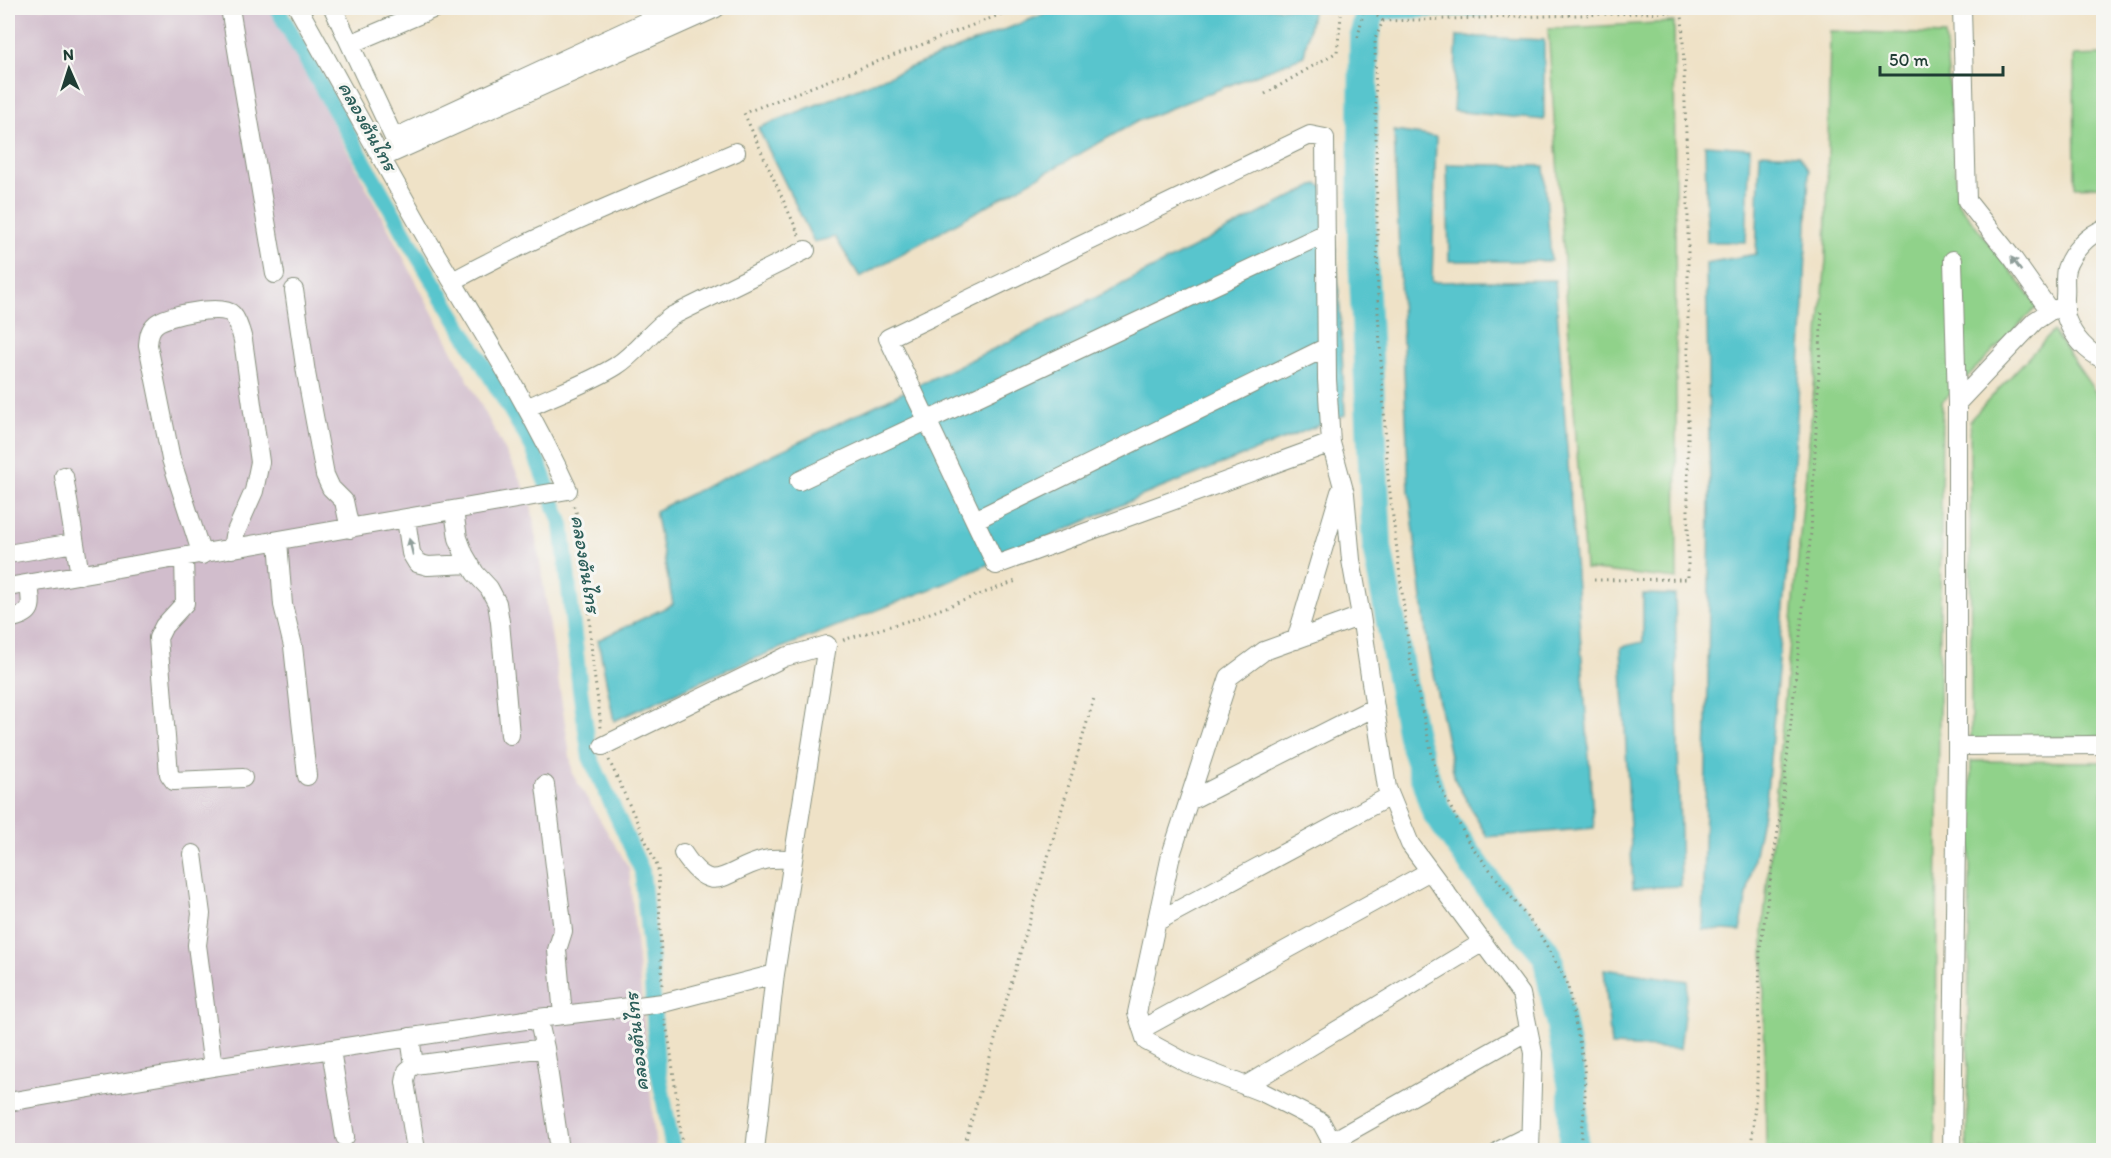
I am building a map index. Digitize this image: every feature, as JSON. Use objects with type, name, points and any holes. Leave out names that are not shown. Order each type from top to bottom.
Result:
[{"type":"street","points":[[231,8],[275,274]]},
{"type":"street","points":[[8,588],[567,490],[547,444],[527,408],[381,158],[298,8]]},
{"type":"street","points":[[333,8],[394,138],[675,8]]},
{"type":"street","points":[[350,44],[435,8]]},
{"type":"street","points":[[381,158],[716,8]]},
{"type":"street","points":[[1962,12],[1967,201],[2014,260],[2065,317],[2076,338],[2098,357],[2103,371]]},
{"type":"street","points":[[1331,443],[996,565],[888,338],[1310,135],[1325,138],[1327,347],[1331,443],[1342,485],[1351,560],[1387,788],[1410,844],[1521,994],[1533,1053],[1530,1143],[1500,1150]]},
{"type":"street","points":[[453,281],[552,231],[736,152]]},
{"type":"street","points":[[2058,309],[2066,269],[2079,247],[2098,230],[2103,229]]},
{"type":"street","points":[[799,481],[1326,233]]},
{"type":"street","points":[[527,408],[615,366],[672,315],[806,250]]},
{"type":"street","points":[[1952,1150],[1958,403],[1953,260]]},
{"type":"street","points":[[294,290],[306,373],[325,475],[331,488],[344,501],[350,529]]},
{"type":"street","points":[[1958,403],[2035,321],[2058,309]]},
{"type":"street","points":[[232,549],[234,536],[258,477],[259,449],[243,340],[232,314],[224,310],[169,317],[156,324],[149,333],[148,345],[193,556],[185,603],[164,626],[158,638],[169,774],[174,781],[243,778]]},
{"type":"street","points":[[975,520],[1327,347]]},
{"type":"street","points":[[64,476],[80,575]]},
{"type":"street","points":[[1296,640],[1342,485]]},
{"type":"street","points":[[454,511],[458,538],[464,554],[475,573],[489,588],[496,603],[500,622],[510,735]]},
{"type":"street","points":[[406,519],[411,553],[417,563],[428,566],[470,564]]},
{"type":"street","points":[[278,541],[283,605],[292,646],[307,776]]},
{"type":"street","points":[[8,554],[74,543]]},
{"type":"street","points":[[8,619],[26,615],[30,611],[32,605],[29,584]]},
{"type":"street","points":[[1361,616],[1264,651],[1228,677],[1171,855],[1137,1013],[1146,1041],[1187,1064],[1264,1093],[1321,1122],[1334,1146],[1528,1031]]},
{"type":"street","points":[[603,746],[785,657],[827,645],[775,974],[755,1150]]},
{"type":"street","points":[[1189,801],[1375,706]]},
{"type":"street","points":[[1957,746],[2103,745]]},
{"type":"street","points":[[545,785],[562,931],[556,950],[563,1014]]},
{"type":"street","points":[[1156,922],[1390,796]]},
{"type":"street","points":[[683,852],[694,870],[708,878],[715,879],[763,860],[793,859]]},
{"type":"street","points":[[193,854],[201,914],[197,945],[213,1067]]},
{"type":"street","points":[[1142,1029],[1430,871]]},
{"type":"street","points":[[1245,1086],[1483,942]]},
{"type":"street","points":[[8,1102],[213,1067],[563,1014],[655,1003],[775,974]]},
{"type":"street","points":[[538,1018],[545,1048],[560,1150]]},
{"type":"street","points":[[410,1037],[414,1065]]},
{"type":"street","points":[[416,1150],[405,1082],[407,1071],[414,1065],[545,1048]]},
{"type":"street","points":[[331,1050],[345,1137]]},
{"type":"path","points":[[806,250],[744,113],[1017,8]]},
{"type":"path","points":[[1265,94],[1337,52],[1342,8]]},
{"type":"path","points":[[1358,37],[1366,8],[1383,21],[1771,9],[1936,9],[1962,12]]},
{"type":"path","points":[[1594,580],[1688,579],[1688,196],[1682,11]]},
{"type":"path","points":[[1383,21],[1375,39],[1378,312],[1388,476],[1410,658],[1439,785],[1469,843],[1538,931],[1568,982],[1584,1065],[1585,1095],[1581,1150]]},
{"type":"path","points":[[1751,1150],[1757,1082],[1760,950],[1783,797],[1811,532],[1822,309]]},
{"type":"path","points":[[567,490],[579,519],[589,577],[592,654],[603,746],[658,868],[655,1003],[665,1026],[670,1046],[686,1150]]},
{"type":"path","points":[[827,645],[914,619],[1016,581]]},
{"type":"path","points":[[963,1150],[1094,698]]},
{"type":"shaded area","points":[[8,8],[272,8],[530,498],[573,775],[629,868],[656,1150],[8,1150]]},
{"type":"green space","points":[[1674,22],[1677,579],[1585,569],[1548,29]]},
{"type":"green space","points":[[1830,31],[1945,35],[1958,203],[2038,306],[1942,402],[1935,1150],[1766,1150],[1763,928],[1826,260]]},
{"type":"green space","points":[[2103,55],[2103,186],[2075,187],[2074,56]]},
{"type":"green space","points":[[2053,331],[2103,403],[2103,736],[1971,740],[1970,420]]},
{"type":"green space","points":[[1971,761],[2103,762],[2103,1150],[1967,1150]]},
{"type":"water","points":[[1059,8],[1313,8],[1304,56],[1138,121],[860,277],[835,237],[814,242],[758,128]]},
{"type":"water","points":[[1457,36],[1544,40],[1544,120],[1453,111]]},
{"type":"water","points":[[1394,131],[1436,137],[1432,282],[1555,280],[1594,828],[1487,837],[1455,780],[1428,650],[1409,490]]},
{"type":"water","points":[[1705,145],[1750,148],[1746,242],[1707,242]]},
{"type":"water","points":[[1760,153],[1799,155],[1809,170],[1804,304],[1787,574],[1767,792],[1740,931],[1702,929],[1710,493],[1706,263],[1756,254]]},
{"type":"water","points":[[1447,164],[1544,166],[1551,261],[1449,261]]},
{"type":"water","points":[[1317,184],[1331,191],[1345,415],[1144,495],[946,583],[728,669],[614,721],[598,640],[673,604],[655,511],[1027,333]]},
{"type":"water","points":[[1643,594],[1675,595],[1681,886],[1633,888],[1621,647],[1643,642]]},
{"type":"water","points":[[1604,969],[1688,981],[1680,1049],[1611,1046]]},
{"type":"waterway","name":"คลองต้นไทร","points":[[277,8],[413,248],[532,446],[562,525],[580,690],[590,757],[642,871],[657,1065],[673,1150]]},
{"type":"waterway","points":[[1371,8],[1364,38],[1362,235],[1377,547],[1412,736],[1436,811],[1490,887],[1547,954],[1573,1087],[1573,1150]]},
{"type":"waterway","points":[[1370,12],[1484,8]]}]
